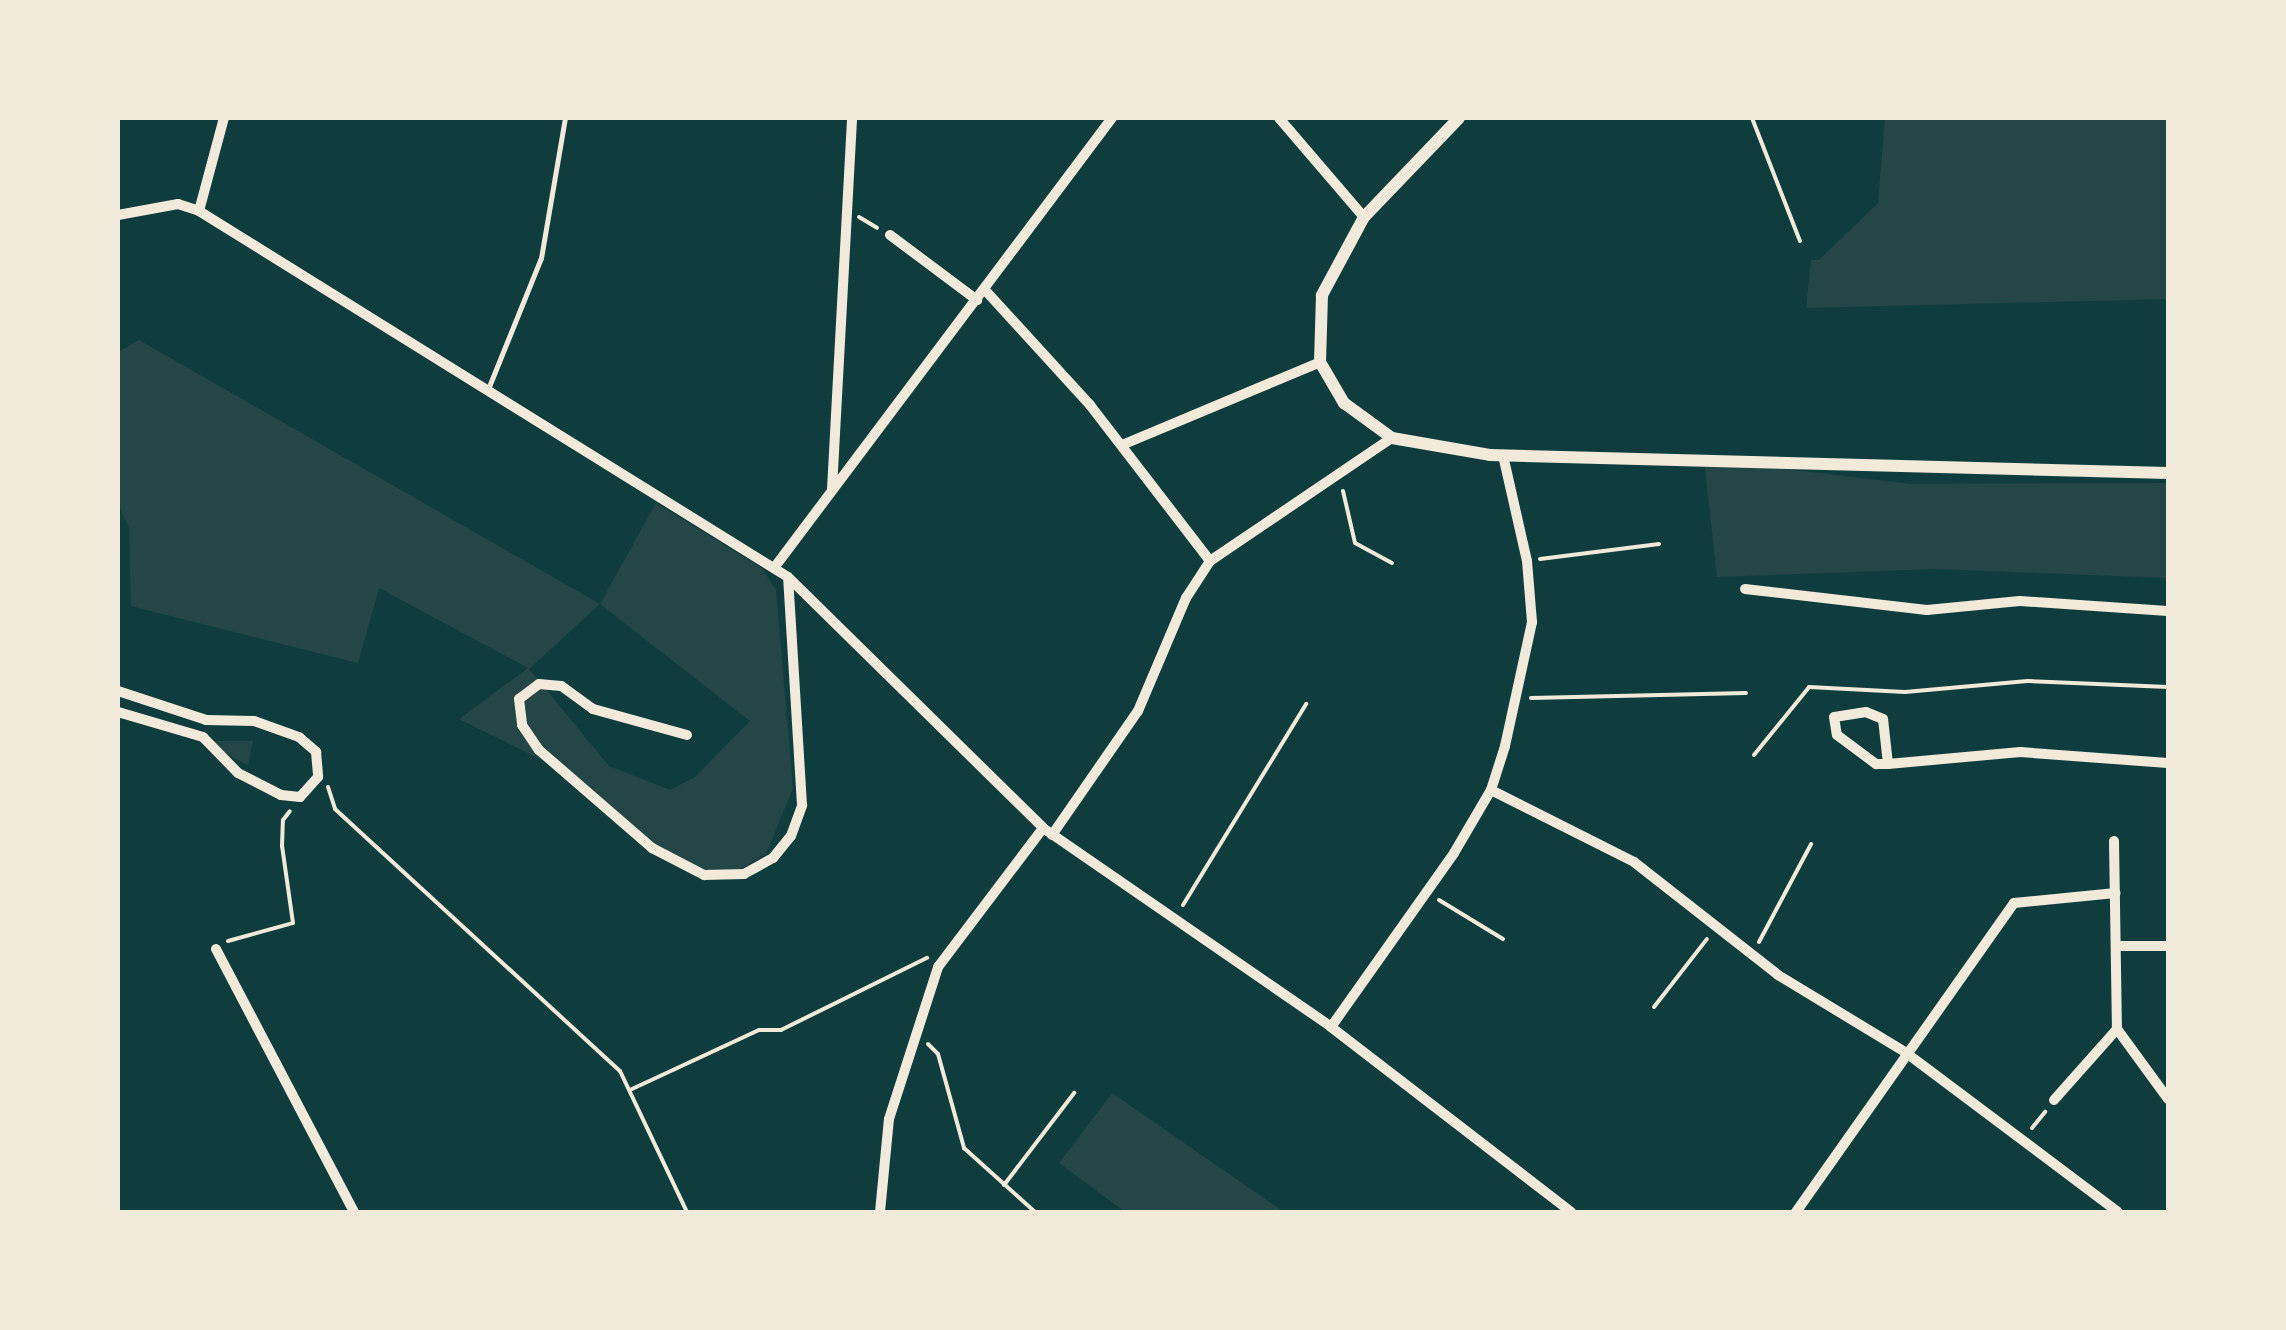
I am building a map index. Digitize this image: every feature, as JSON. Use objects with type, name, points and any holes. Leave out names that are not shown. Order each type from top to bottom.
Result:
[{"type":"street","points":[[199,211],[224,118]]},
{"type":"street","points":[[832,490],[852,118]]},
{"type":"street","points":[[774,568],[1112,118]]},
{"type":"street","points":[[1279,118],[1364,217]]},
{"type":"street","points":[[1459,118],[1364,217],[1322,295],[1320,362],[1344,403],[1392,438],[1503,455],[2168,474]]},
{"type":"street","points":[[118,216],[163,204],[199,211],[788,577],[1047,832],[1331,1028],[1572,1212]]},
{"type":"street","points":[[890,236],[981,295],[1122,445],[1210,560]]},
{"type":"street","points":[[1122,445],[1320,362]]},
{"type":"street","points":[[880,1212],[889,1119],[920,1015],[943,958],[1047,832],[1138,711],[1186,598],[1210,560],[1340,478],[1392,438]]},
{"type":"street","points":[[1331,1028],[1428,893],[1491,790],[1532,622],[1527,561],[1503,455]]},
{"type":"street","points":[[687,735],[594,709],[561,686],[540,684],[519,699],[522,725],[539,750],[652,848],[704,875],[744,874],[774,858],[791,836],[802,805],[788,577]]},
{"type":"street","points":[[1745,589],[1927,610],[2020,601],[2168,611]]},
{"type":"street","points":[[118,691],[206,720],[254,721],[299,737],[316,752],[318,777],[300,798],[238,773],[202,738],[118,712]]},
{"type":"street","points":[[1888,764],[1882,719],[1866,712],[1834,717],[1837,735],[1876,764],[1888,764],[2020,752],[2168,763]]},
{"type":"street","points":[[202,738],[206,720]]},
{"type":"street","points":[[1491,790],[1634,862],[1752,954],[1905,1052],[2118,1212]]},
{"type":"street","points":[[2114,841],[2116,1029],[2168,1099]]},
{"type":"street","points":[[1796,1212],[2014,902],[2116,893]]},
{"type":"street","points":[[2117,946],[2168,946]]},
{"type":"street","points":[[216,949],[354,1212]]},
{"type":"street","points":[[2054,1100],[2116,1029]]},
{"type":"lane","points":[[486,392],[541,258],[565,118]]},
{"type":"path","points":[[1752,118],[1800,241]]},
{"type":"path","points":[[848,211],[890,236]]},
{"type":"path","points":[[1340,478],[1355,543],[1392,562]]},
{"type":"path","points":[[1527,561],[1659,544]]},
{"type":"path","points":[[1754,755],[1809,687],[1905,692],[2028,681],[2168,686]]},
{"type":"path","points":[[1515,698],[1746,693]]},
{"type":"path","points":[[1175,917],[1306,704]]},
{"type":"path","points":[[318,777],[335,809],[593,1040],[632,1089],[687,1212]]},
{"type":"path","points":[[216,949],[242,933],[250,937],[293,923],[282,820],[300,798]]},
{"type":"path","points":[[1752,954],[1811,844]]},
{"type":"path","points":[[1428,893],[1503,940]]},
{"type":"path","points":[[1654,1007],[1716,927]]},
{"type":"path","points":[[632,1089],[759,1030],[781,1030],[933,956],[943,958]]},
{"type":"path","points":[[920,1015],[964,1148],[1035,1212]]},
{"type":"path","points":[[1004,1185],[1074,1093]]},
{"type":"path","points":[[2024,1140],[2054,1100]]},
{"type":"shaded area","points":[[1885,118],[2168,118],[2168,299],[1806,308],[1811,260],[1819,260],[1878,203]]},
{"type":"shaded area","points":[[139,340],[600,604],[656,503],[762,568],[776,590],[793,788],[766,854],[741,869],[711,871],[675,859],[550,764],[459,719],[528,668],[379,588],[358,663],[131,606],[129,528],[118,503],[118,352]],"holes":[[[600,604],[750,721],[695,777],[670,790],[609,766],[529,669]]]},
{"type":"shaded area","points":[[1704,459],[1911,484],[2168,483],[2168,578],[1934,569],[1717,577]]},
{"type":"shaded area","points":[[209,741],[253,741],[248,765],[208,746]]},
{"type":"shaded area","points":[[1112,1093],[1284,1212],[1125,1212],[1059,1163]]}]
